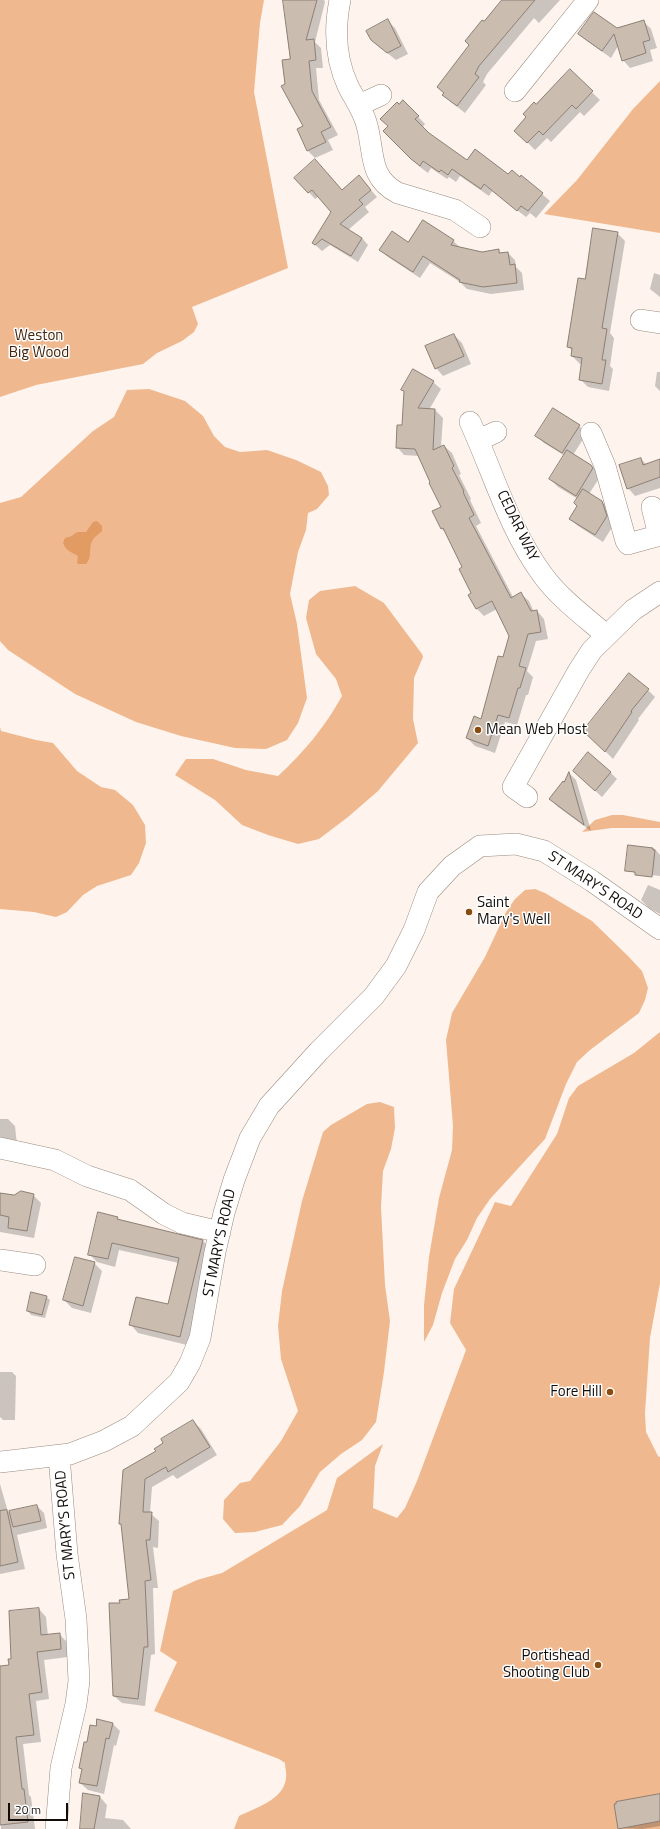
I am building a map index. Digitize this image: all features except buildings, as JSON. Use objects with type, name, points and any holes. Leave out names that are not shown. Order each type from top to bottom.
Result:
[{"type":"street","points":[[340,0],[336,29],[338,52],[345,78],[359,105],[367,126],[374,164],[382,182],[398,193],[453,209],[474,217]]},
{"type":"street","points":[[517,80],[588,0]]},
{"type":"street","points":[[359,105],[381,95]]},
{"type":"street","name":"CEDAR WAY","points":[[470,422],[487,436],[517,532],[542,575],[559,594],[606,635]]},
{"type":"street","points":[[591,433],[605,466],[623,535],[628,544],[659,536],[652,507]]},
{"type":"street","points":[[527,797],[513,787],[579,670],[592,650],[606,635],[633,610],[660,592]]},
{"type":"street","name":"ST MARY'S ROAD","points":[[56,1829],[60,1774],[76,1704],[79,1676],[76,1619],[67,1554],[59,1456],[83,1450],[132,1426],[179,1382],[190,1363],[200,1338],[221,1227],[234,1180],[250,1138],[269,1106],[319,1051],[374,996],[396,966],[414,930],[428,892],[452,866],[480,846],[516,844],[544,851],[592,881],[660,929]]},
{"type":"street","points":[[0,1148],[55,1160],[87,1176],[130,1190],[164,1214],[182,1223],[221,1227]]},
{"type":"street","points":[[0,1260],[36,1265]]},
{"type":"street","points":[[0,1462],[59,1456]]},
{"type":"green space","name":"Weston Big Wood","points":[[0,0],[264,0],[260,23],[254,92],[288,268],[192,307],[198,324],[194,332],[182,341],[157,353],[143,364],[36,385],[0,397]]},
{"type":"green space","points":[[660,81],[660,233],[544,214],[577,180],[633,109]]},
{"type":"green space","points":[[149,389],[185,401],[203,416],[214,436],[225,447],[240,452],[267,450],[296,460],[321,472],[328,486],[329,495],[317,509],[308,513],[306,530],[298,552],[290,594],[297,624],[307,698],[298,723],[287,740],[266,749],[235,748],[181,736],[136,722],[75,694],[8,650],[0,641],[0,503],[21,497],[93,431],[114,417],[127,390]]},
{"type":"green space","points":[[355,586],[384,603],[422,654],[423,657],[414,678],[413,719],[418,743],[378,791],[348,817],[319,839],[298,844],[242,825],[215,800],[175,775],[186,759],[213,759],[246,770],[278,776],[297,758],[321,729],[342,696],[336,679],[316,654],[306,618],[309,600],[320,591]]},
{"type":"green space","points":[[0,727],[1,731],[53,743],[77,771],[101,787],[115,790],[133,805],[145,825],[146,843],[139,863],[131,875],[97,886],[83,895],[67,912],[56,917],[34,912],[0,909]]},
{"type":"green space","points":[[612,815],[623,815],[660,822],[660,828],[612,828],[582,832],[595,820]]},
{"type":"green space","points":[[535,889],[545,893],[592,921],[642,971],[648,988],[645,1000],[639,1013],[590,1050],[577,1062],[566,1084],[545,1139],[490,1199],[477,1218],[467,1240],[455,1259],[442,1293],[433,1325],[424,1342],[424,1305],[429,1257],[439,1198],[452,1150],[453,1126],[446,1040],[452,1013],[485,957],[506,912],[515,899],[525,890]]},
{"type":"green space","points":[[660,1032],[660,1283],[650,1338],[645,1413],[646,1432],[658,1456],[660,1457],[660,1829],[234,1829],[239,1816],[268,1802],[280,1792],[284,1786],[286,1778],[285,1763],[279,1759],[154,1711],[177,1662],[160,1651],[173,1591],[197,1580],[222,1573],[327,1510],[337,1478],[383,1444],[375,1466],[373,1508],[397,1518],[405,1508],[417,1481],[466,1350],[450,1323],[454,1289],[495,1202],[511,1206],[557,1134],[569,1098],[578,1086],[634,1053]]},
{"type":"green space","points":[[380,1102],[394,1107],[395,1128],[391,1149],[383,1171],[381,1207],[385,1285],[390,1321],[376,1422],[362,1440],[341,1454],[320,1472],[300,1506],[282,1525],[255,1532],[235,1533],[223,1519],[224,1500],[240,1483],[250,1481],[281,1441],[298,1411],[281,1359],[278,1326],[282,1291],[302,1201],[323,1132],[331,1125],[367,1104]]},
{"type":"shaded area","points":[[97,521],[102,526],[102,531],[94,538],[92,542],[90,547],[90,556],[86,564],[79,564],[77,563],[78,556],[64,546],[63,543],[65,538],[76,533],[86,532],[93,522]]},
{"type":"place","name":"Mean Web Host","points":[[478,730]]},
{"type":"place","name":"Saint Mary's Well","points":[[469,912]]},
{"type":"place","name":"Fore Hill","points":[[610,1392]]},
{"type":"place","name":"Portishead Shooting Club","points":[[598,1665]]}]
